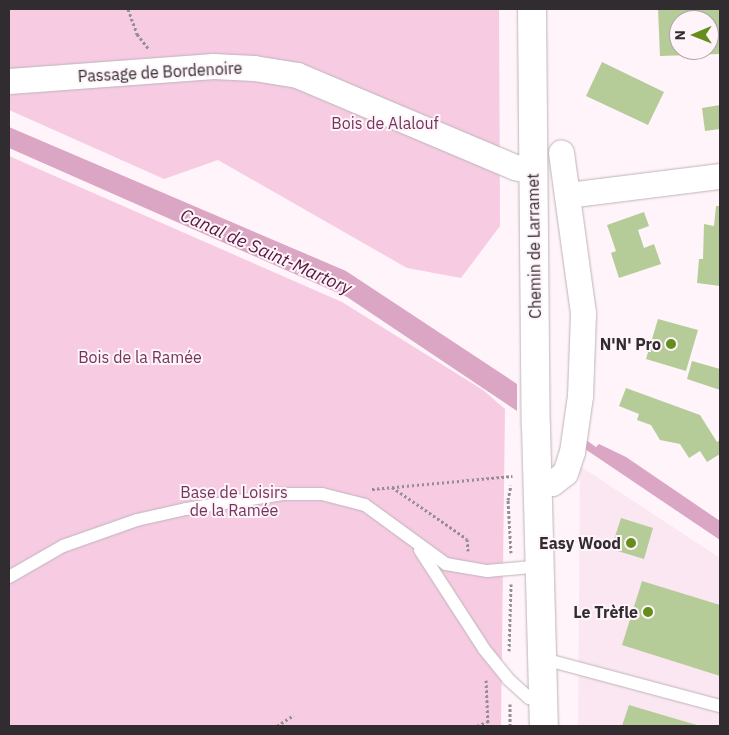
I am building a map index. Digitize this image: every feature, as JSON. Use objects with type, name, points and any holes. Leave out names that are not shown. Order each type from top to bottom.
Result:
[{"type":"main road","name":"Chemin de Larramet","points":[[532,9],[536,426],[542,566],[544,726]]},
{"type":"street","name":"Passage de Bordenoire","points":[[9,80],[213,66],[254,68],[297,76],[515,167],[533,171]]},
{"type":"street","name":"Chemin de Larramet","points":[[539,483],[552,483],[565,473],[578,424],[583,313],[561,152]]},
{"type":"street","points":[[567,195],[720,176]]},
{"type":"lane","points":[[9,577],[63,546],[137,520],[186,508],[283,494],[322,494],[365,505],[417,546],[446,564],[468,570],[542,566]]},
{"type":"lane","points":[[417,546],[484,649],[508,679],[529,698],[544,698]]},
{"type":"lane","points":[[544,659],[720,706]]},
{"type":"path","points":[[128,9],[137,34],[166,70]]},
{"type":"path","points":[[392,486],[513,476],[508,500],[512,567],[508,679],[510,726]]},
{"type":"path","points":[[485,674],[488,726]]},
{"type":"path","points":[[277,726],[294,715]]},
{"type":"path","points":[[477,726],[488,721]]},
{"type":"shaded area","points":[[580,466],[720,558],[720,726],[578,726]]},
{"type":"green space","name":"Bois de Alalouf","points":[[9,9],[499,9],[500,226],[461,278],[407,268],[218,160],[164,179],[9,110]]},
{"type":"green space","name":"Base de Loisirs de la Ramée","points":[[9,156],[342,302],[483,390],[505,409],[501,726],[9,726]]},
{"type":"water","name":"Canal de Saint-Martory","points":[[9,127],[346,271],[517,384],[517,411],[347,297],[9,148]]},
{"type":"water","points":[[586,440],[596,447],[599,444],[626,457],[720,521],[720,540],[585,449]]},
{"type":"building","points":[[658,9],[720,9],[719,54],[719,10],[669,10],[669,56],[660,56]]},
{"type":"building","points":[[602,62],[664,92],[648,125],[586,96]]},
{"type":"building","points":[[720,105],[720,129],[705,131],[702,108]]},
{"type":"building","points":[[716,206],[720,206],[720,286],[697,283],[699,259],[703,259],[704,224],[714,226]]},
{"type":"building","points":[[644,212],[649,226],[638,230],[644,248],[654,244],[661,264],[619,278],[611,253],[616,251],[607,225]]},
{"type":"building","name":"N'N' Pro","points":[[658,319],[698,330],[686,371],[646,359]]},
{"type":"building","points":[[692,361],[720,369],[720,390],[687,379]]},
{"type":"building","points":[[626,388],[700,415],[717,442],[720,440],[720,454],[707,462],[700,451],[689,458],[680,444],[660,440],[651,425],[637,420],[639,414],[619,406]]},
{"type":"building","name":"Easy Wood","points":[[621,518],[653,528],[644,559],[611,549]]},
{"type":"building","points":[[642,581],[720,605],[720,676],[622,645]]},
{"type":"building","points":[[629,705],[700,726],[622,726]]},
{"type":"place","name":"N'N' Pro","points":[[671,344]]},
{"type":"place","name":"Easy Wood","points":[[631,543]]},
{"type":"place","name":"Le Trèfle","points":[[648,612]]},
{"type":"park label","name":"Bois de la Ramée","points":[[140,357]]}]
